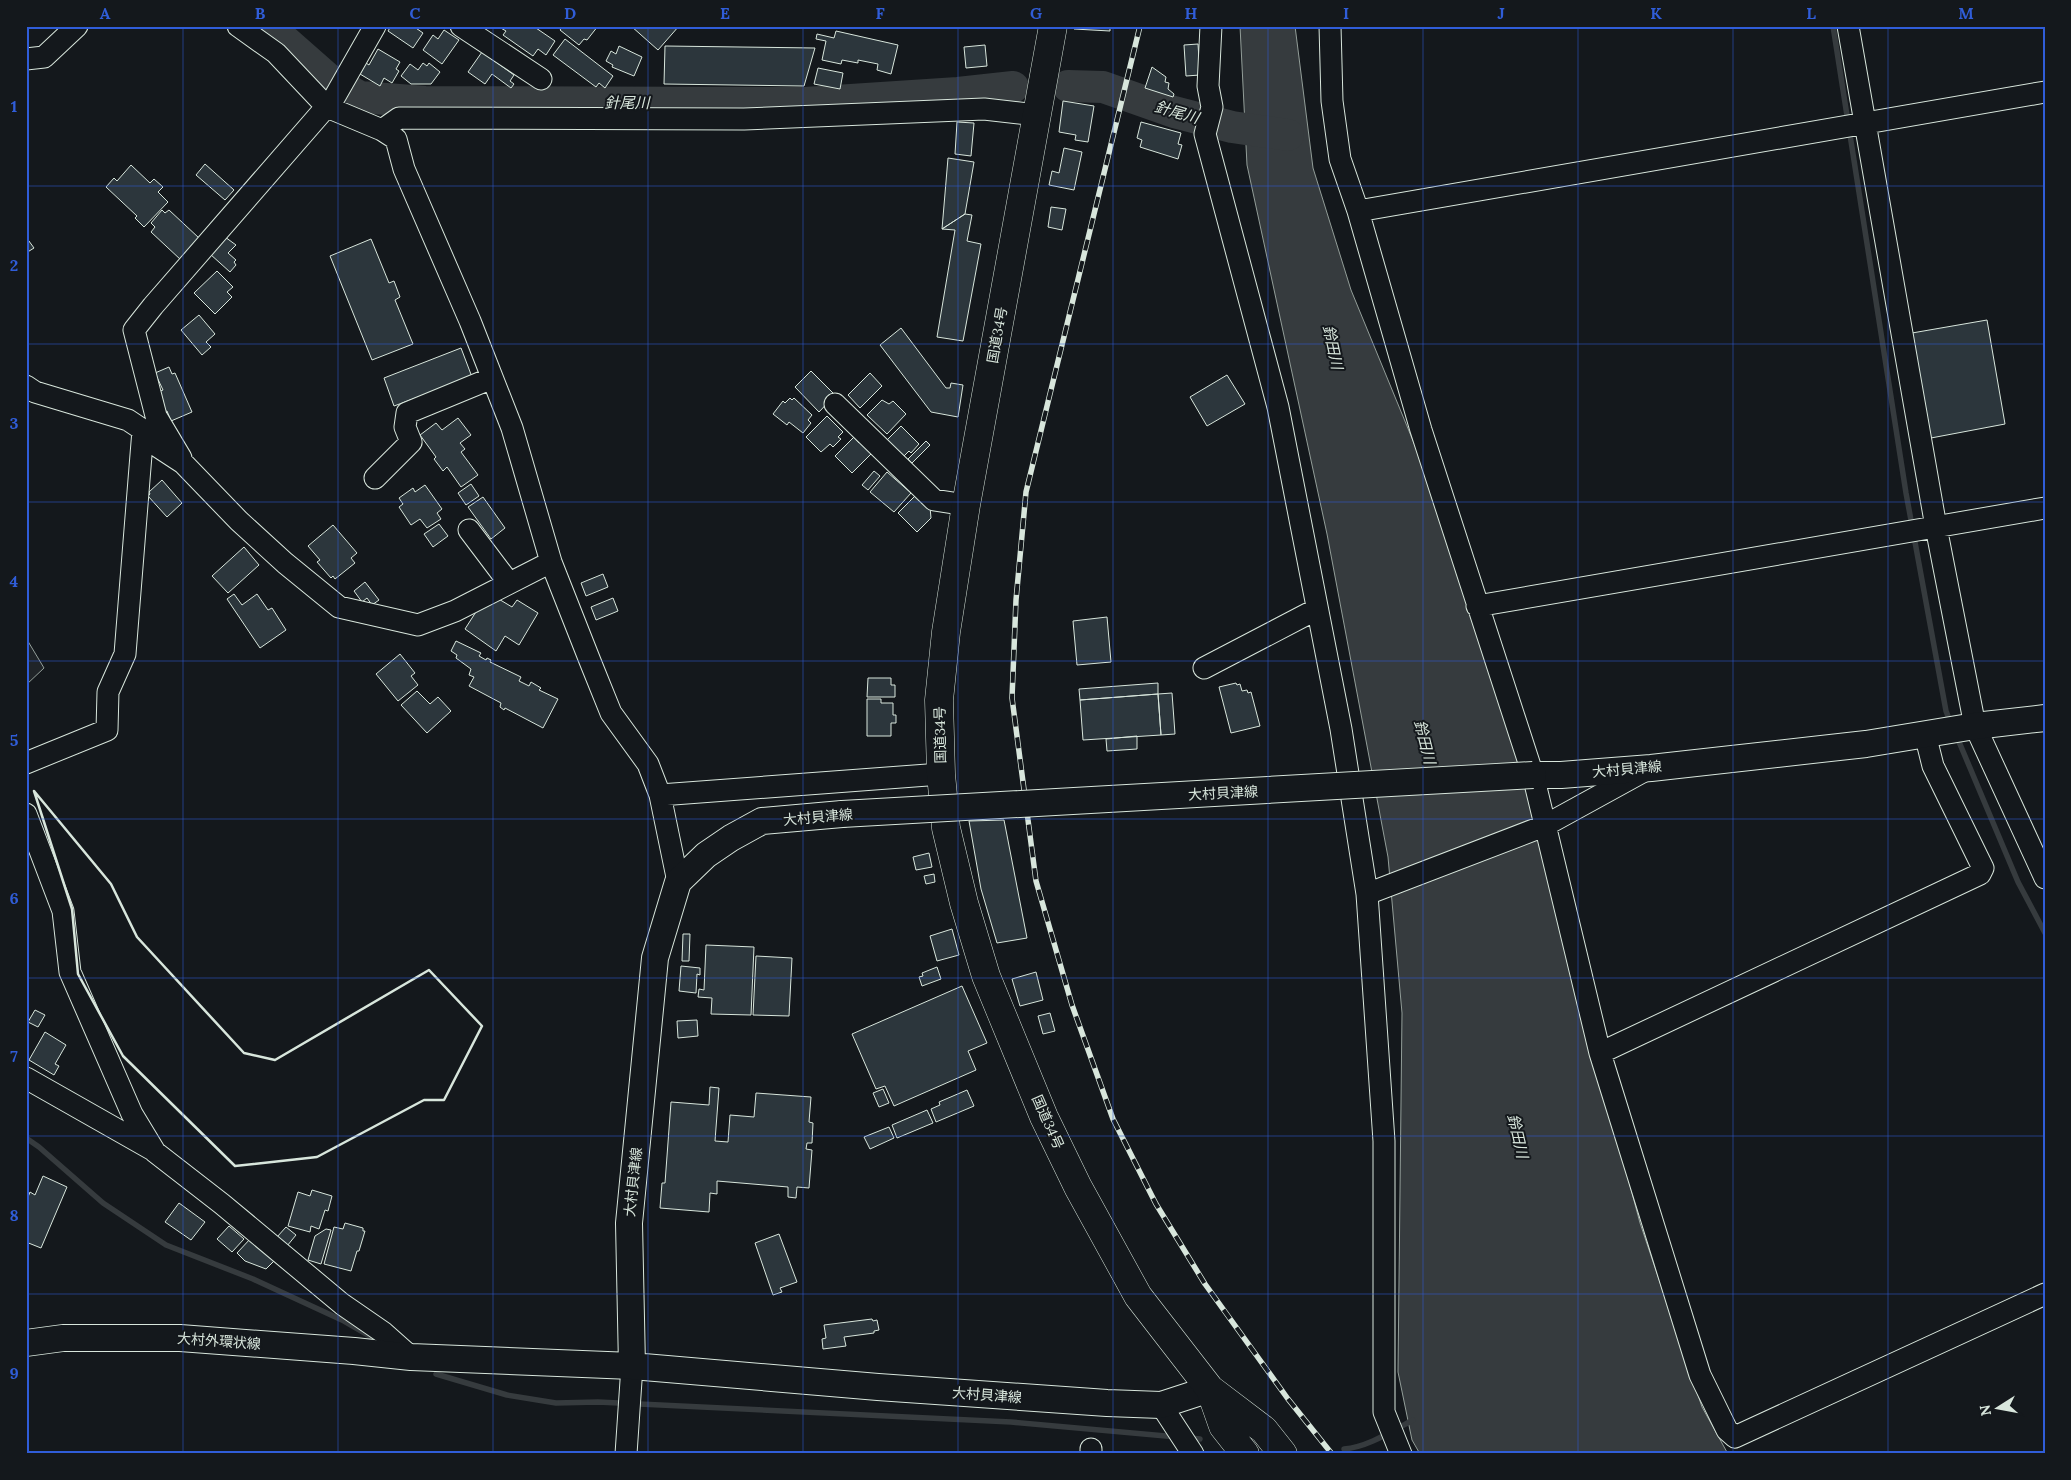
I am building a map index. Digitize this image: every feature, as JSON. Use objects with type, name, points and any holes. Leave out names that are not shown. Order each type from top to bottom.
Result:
[{"type":"highway","name":"国道34号","points":[[1053,26],[966,505],[946,632],[939,700],[941,774],[946,828],[964,904],[986,976],[1044,1117],[1078,1187],[1138,1296],[1210,1389],[1264,1430],[1283,1454]]},
{"type":"highway","name":"国道34号","points":[[1210,1389],[1223,1426],[1245,1454]]},
{"type":"main road","name":"大村貝津線","points":[[1210,1389],[1167,1414],[878,1388],[631,1378],[629,1223],[655,958],[678,882],[706,854],[762,821],[842,814],[1533,775],[1561,775],[1651,768],[1866,744],[1972,727],[2045,718]]},
{"type":"main road","name":"大村外環状線","points":[[26,1342],[63,1338],[180,1338],[354,1351],[631,1378]]},
{"type":"street","points":[[26,59],[44,57],[77,26]]},
{"type":"street","points":[[238,26],[276,53],[331,103],[396,139],[404,169],[420,202],[512,428],[552,562],[612,713],[648,764],[660,795],[678,882]]},
{"type":"street","points":[[185,465],[156,416],[134,330],[331,103],[375,26]]},
{"type":"street","points":[[461,26],[541,79]]},
{"type":"street","points":[[1211,26],[1208,86],[1212,107],[1205,134],[1278,406],[1341,730],[1375,890],[1384,1141],[1384,1412],[1400,1451]]},
{"type":"street","points":[[1330,26],[1332,101],[1340,159],[1358,211],[1422,430],[1477,606],[1533,775],[1539,828],[1600,1053],[1700,1375],[1727,1430],[1735,1437],[2045,1294]]},
{"type":"street","points":[[1848,26],[1854,125],[1972,727],[2045,878]]},
{"type":"street","points":[[1358,211],[2045,92]]},
{"type":"street","points":[[382,130],[398,118],[744,119],[984,109],[1037,114]]},
{"type":"street","points":[[375,478],[412,442],[405,427],[407,413],[492,378]]},
{"type":"street","points":[[26,386],[35,392],[128,420],[143,430],[157,446],[185,465],[239,521],[278,557],[338,607],[418,625],[455,611],[552,562]]},
{"type":"street","points":[[835,404],[882,462],[934,500],[966,505]]},
{"type":"street","points":[[26,763],[106,730],[108,692],[125,654],[143,430]]},
{"type":"street","points":[[1477,606],[2045,508]]},
{"type":"street","points":[[469,530],[509,583]]},
{"type":"street","points":[[1204,668],[1317,609]]},
{"type":"street","points":[[1600,1053],[1980,874],[1984,868],[1933,766],[1933,733]]},
{"type":"street","points":[[1375,890],[1539,828],[1651,768]]},
{"type":"street","points":[[660,795],[941,774]]},
{"type":"street","points":[[26,814],[64,911],[70,972],[132,1114],[155,1152]]},
{"type":"street","points":[[26,1078],[155,1152],[222,1204],[342,1304],[384,1333],[412,1357]]},
{"type":"street","points":[[626,1454],[631,1378]]},
{"type":"street","points":[[1167,1414],[1192,1452]]},
{"type":"shaded area","points":[[26,638],[44,668],[26,685]]},
{"type":"water","name":"鈴田川","points":[[1240,26],[1295,26],[1313,168],[1351,290],[1416,448],[1517,753],[1640,1223],[1702,1407],[1728,1454],[1420,1454],[1412,1440],[1398,1372],[1402,1013],[1388,857],[1327,534],[1247,165]]},
{"type":"building","points":[[391,26],[413,26],[423,33],[413,48],[388,31]]},
{"type":"building","points":[[537,26],[536,28],[555,41],[546,55],[538,49],[533,56],[503,35],[506,31],[499,27]]},
{"type":"building","points":[[563,26],[598,26],[587,40],[584,39],[579,45],[560,30]]},
{"type":"building","points":[[631,26],[679,26],[658,50]]},
{"type":"building","points":[[1074,26],[1110,26],[1110,31],[1074,29]]},
{"type":"building","points":[[444,30],[459,40],[442,64],[423,50],[433,35],[438,39]]},
{"type":"building","points":[[836,31],[898,45],[891,74],[877,70],[878,64],[858,60],[858,63],[842,60],[841,64],[822,60],[826,41],[816,39],[817,34],[834,38]]},
{"type":"building","points":[[565,39],[613,76],[605,88],[599,83],[596,87],[553,55]]},
{"type":"building","points":[[1198,44],[1200,75],[1186,76],[1184,45]]},
{"type":"building","points":[[985,45],[987,66],[966,68],[964,47]]},
{"type":"building","points":[[619,46],[642,57],[634,76],[612,67],[613,65],[606,61],[611,51],[616,54]]},
{"type":"building","points":[[665,46],[815,48],[804,86],[664,84]]},
{"type":"building","points":[[378,49],[400,62],[396,69],[399,71],[392,83],[384,78],[380,86],[360,74],[366,63],[369,65]]},
{"type":"building","points":[[482,52],[514,75],[510,81],[514,84],[511,88],[492,74],[485,84],[468,72]]},
{"type":"building","points":[[423,63],[427,66],[429,63],[440,72],[431,84],[411,84],[401,76],[410,64],[418,70]]},
{"type":"building","points":[[1152,67],[1166,77],[1165,82],[1169,83],[1168,89],[1174,94],[1173,97],[1145,88]]},
{"type":"building","points":[[818,68],[843,73],[840,89],[814,84]]},
{"type":"building","points":[[1063,101],[1094,106],[1088,142],[1075,140],[1076,135],[1059,132]]},
{"type":"building","points":[[957,122],[974,123],[971,156],[955,154]]},
{"type":"building","points":[[1141,122],[1181,133],[1178,144],[1182,145],[1178,159],[1140,147],[1142,140],[1137,138]]},
{"type":"building","points":[[1064,148],[1082,152],[1074,190],[1049,185],[1052,171],[1059,173]]},
{"type":"building","points":[[948,158],[974,162],[965,214],[942,229]]},
{"type":"building","points":[[205,164],[234,190],[225,200],[196,175]]},
{"type":"building","points":[[131,165],[150,183],[154,179],[163,187],[158,192],[168,202],[144,227],[135,218],[137,216],[106,187],[114,178],[117,181]]},
{"type":"building","points":[[1051,207],[1066,209],[1062,230],[1048,227]]},
{"type":"building","points":[[162,210],[165,213],[169,210],[199,238],[181,260],[151,232],[155,227],[151,223]]},
{"type":"building","points":[[965,214],[972,215],[967,241],[981,244],[963,341],[937,337],[955,230],[942,229]]},
{"type":"building","points":[[26,237],[34,248],[26,253]]},
{"type":"building","points":[[225,237],[236,245],[228,253],[236,260],[234,262],[236,265],[230,272],[210,254]]},
{"type":"building","points":[[371,239],[389,283],[394,281],[400,297],[395,300],[413,344],[372,360],[330,256]]},
{"type":"building","points":[[217,271],[233,287],[227,292],[232,297],[215,314],[194,293]]},
{"type":"building","points":[[199,315],[215,334],[206,342],[211,347],[202,355],[181,330]]},
{"type":"building","points":[[1987,320],[2005,424],[1931,438],[1912,333]]},
{"type":"building","points":[[901,328],[946,388],[950,388],[951,383],[963,385],[958,417],[931,412],[880,345]]},
{"type":"building","points":[[461,348],[472,377],[394,406],[384,378]]},
{"type":"building","points":[[169,367],[172,374],[175,373],[192,412],[171,421],[167,411],[164,412],[158,392],[163,390],[155,373]]},
{"type":"building","points":[[811,371],[835,395],[819,412],[795,387]]},
{"type":"building","points":[[870,373],[882,386],[860,408],[848,395]]},
{"type":"building","points":[[1227,375],[1245,404],[1207,426],[1190,397]]},
{"type":"building","points":[[790,398],[792,400],[794,398],[812,415],[808,420],[811,423],[803,433],[789,422],[787,425],[773,414],[783,401],[785,403]]},
{"type":"building","points":[[882,400],[889,404],[893,401],[906,414],[887,434],[867,415]]},
{"type":"building","points":[[827,416],[843,432],[838,437],[841,439],[833,447],[830,444],[821,452],[806,437]]},
{"type":"building","points":[[458,418],[471,435],[460,443],[465,449],[461,452],[478,475],[461,487],[447,467],[443,471],[434,459],[436,457],[420,435],[436,423],[442,430]]},
{"type":"building","points":[[901,426],[919,444],[911,453],[909,451],[903,457],[887,440]]},
{"type":"building","points":[[854,437],[859,443],[862,440],[873,452],[852,473],[835,456]]},
{"type":"building","points":[[926,441],[930,445],[912,463],[908,459]]},
{"type":"building","points":[[874,471],[880,476],[868,490],[862,485]]},
{"type":"building","points":[[887,472],[911,493],[894,512],[870,492]]},
{"type":"building","points":[[162,480],[182,503],[167,517],[148,496],[149,492]]},
{"type":"building","points":[[471,484],[479,496],[466,505],[458,493]]},
{"type":"building","points":[[425,485],[442,509],[437,513],[441,519],[427,528],[420,519],[411,525],[399,507],[403,504],[399,498],[413,488],[415,492]]},
{"type":"building","points":[[917,494],[930,507],[931,518],[917,532],[898,513]]},
{"type":"building","points":[[483,497],[505,528],[491,539],[468,507]]},
{"type":"building","points":[[439,524],[448,536],[433,547],[424,534]]},
{"type":"building","points":[[333,525],[357,553],[351,558],[355,563],[335,579],[333,576],[331,578],[317,562],[320,560],[308,546]]},
{"type":"building","points":[[244,547],[259,565],[228,593],[212,576]]},
{"type":"building","points":[[603,574],[608,587],[586,596],[581,583]]},
{"type":"building","points":[[365,582],[379,600],[372,605],[367,598],[362,602],[354,591]]},
{"type":"building","points":[[234,594],[242,605],[257,594],[268,610],[272,608],[286,630],[260,648],[227,599]]},
{"type":"building","points":[[497,598],[512,607],[517,600],[538,613],[519,645],[505,636],[496,651],[465,629],[481,604]]},
{"type":"building","points":[[613,598],[618,611],[596,620],[591,607]]},
{"type":"building","points":[[1107,617],[1111,662],[1077,665],[1073,621]]},
{"type":"building","points":[[456,641],[481,653],[479,656],[486,660],[487,658],[491,660],[490,662],[521,677],[519,681],[529,686],[531,682],[541,688],[539,690],[558,699],[543,728],[505,708],[504,710],[500,707],[501,703],[469,686],[474,677],[469,675],[471,669],[456,658],[457,655],[451,651]]},
{"type":"building","points":[[400,654],[415,673],[411,676],[418,685],[398,701],[376,674]]},
{"type":"building","points":[[868,678],[891,678],[891,685],[895,685],[895,697],[867,697]]},
{"type":"building","points":[[1158,683],[1158,694],[1080,700],[1079,689]]},
{"type":"building","points":[[1236,683],[1237,685],[1240,684],[1242,691],[1247,690],[1248,693],[1251,692],[1260,726],[1231,733],[1219,687]]},
{"type":"building","points":[[417,691],[430,704],[438,697],[451,711],[427,733],[401,705]]},
{"type":"building","points":[[1172,693],[1175,734],[1161,735],[1158,694]]},
{"type":"building","points":[[1158,694],[1161,735],[1083,740],[1080,700]]},
{"type":"building","points":[[867,699],[881,699],[881,703],[893,703],[893,715],[896,715],[896,723],[891,723],[891,736],[867,736]]},
{"type":"building","points":[[1137,736],[1137,749],[1107,751],[1106,739]]},
{"type":"building","points":[[1004,820],[1027,938],[997,943],[981,889],[969,821]]},
{"type":"building","points":[[929,853],[932,867],[916,870],[913,857]]},
{"type":"building","points":[[934,874],[935,882],[926,884],[924,876]]},
{"type":"building","points":[[952,929],[959,955],[937,961],[930,936]]},
{"type":"building","points":[[683,934],[690,934],[689,961],[682,961]]},
{"type":"building","points":[[706,945],[754,947],[751,1015],[711,1014],[712,998],[698,997],[699,989],[704,990]]},
{"type":"building","points":[[756,956],[792,958],[789,1016],[753,1015]]},
{"type":"building","points":[[681,966],[700,968],[700,975],[697,974],[696,993],[679,991]]},
{"type":"building","points":[[937,967],[941,979],[922,986],[919,977],[923,976],[922,973]]},
{"type":"building","points":[[1036,972],[1043,1000],[1020,1006],[1012,979]]},
{"type":"building","points":[[962,986],[987,1043],[968,1051],[976,1070],[894,1106],[885,1086],[876,1089],[852,1034]]},
{"type":"building","points":[[35,1010],[45,1015],[38,1027],[28,1022]]},
{"type":"building","points":[[1050,1013],[1055,1031],[1043,1034],[1038,1016]]},
{"type":"building","points":[[697,1020],[698,1036],[678,1038],[677,1021]]},
{"type":"building","points":[[45,1032],[66,1045],[55,1064],[59,1066],[54,1075],[29,1060]]},
{"type":"building","points":[[710,1087],[719,1088],[715,1141],[728,1142],[730,1115],[754,1117],[756,1093],[811,1097],[809,1122],[813,1123],[812,1143],[807,1143],[806,1149],[812,1150],[809,1188],[797,1187],[796,1198],[788,1197],[788,1187],[717,1181],[717,1194],[710,1193],[709,1212],[660,1208],[662,1183],[665,1183],[671,1102],[709,1105]]},
{"type":"building","points":[[883,1089],[889,1103],[879,1107],[873,1093]]},
{"type":"building","points":[[967,1090],[974,1106],[936,1122],[931,1109],[940,1105],[939,1102]]},
{"type":"building","points":[[927,1110],[933,1123],[897,1138],[892,1125]]},
{"type":"building","points":[[889,1127],[894,1138],[870,1149],[864,1137]]},
{"type":"building","points":[[43,1176],[67,1187],[41,1248],[26,1242],[26,1202],[30,1192],[35,1195]]},
{"type":"building","points":[[312,1190],[332,1196],[328,1211],[325,1210],[319,1229],[311,1226],[310,1232],[288,1226],[298,1192],[310,1196]]},
{"type":"building","points":[[179,1203],[205,1222],[191,1240],[165,1222]]},
{"type":"building","points":[[345,1223],[363,1228],[363,1231],[365,1231],[351,1271],[324,1264],[334,1227],[343,1229]]},
{"type":"building","points":[[229,1226],[244,1239],[232,1252],[217,1239]]},
{"type":"building","points":[[286,1227],[296,1235],[287,1246],[277,1237]]},
{"type":"building","points":[[326,1229],[331,1230],[321,1264],[308,1260],[315,1236]]},
{"type":"building","points":[[779,1234],[797,1282],[780,1288],[782,1292],[773,1295],[755,1243]]},
{"type":"building","points":[[251,1238],[274,1261],[266,1269],[245,1261],[237,1253]]},
{"type":"building","points":[[872,1319],[873,1321],[877,1320],[879,1330],[874,1331],[874,1333],[844,1337],[846,1346],[823,1349],[822,1339],[826,1338],[824,1325]]},
{"type":"waterway","name":"針尾川","points":[[263,26],[277,34],[327,78],[360,97],[425,102],[805,103],[958,93],[1013,87]]},
{"type":"waterway","points":[[1833,26],[1906,493],[1946,711],[1951,724]]},
{"type":"waterway","name":"針尾川","points":[[1068,86],[1103,87],[1174,112],[1232,127],[1288,135]]},
{"type":"waterway","points":[[1957,737],[2018,882],[2045,933]]},
{"type":"waterway","points":[[26,1138],[39,1147],[103,1203],[166,1245],[253,1279],[344,1321],[375,1339]]},
{"type":"waterway","points":[[436,1374],[507,1395],[556,1403],[598,1402],[1011,1422],[1177,1437]]},
{"type":"waterway","points":[[1344,1449],[1371,1442],[1413,1420]]},
{"type":"waterway","points":[[1189,1438],[1200,1439]]},
{"type":"railway","points":[[1140,26],[1026,492],[1016,600],[1012,698],[1036,881],[1072,1005],[1113,1119],[1156,1204],[1205,1284],[1288,1399],[1332,1454]]},
{"type":"wall","points":[[34,791],[111,884],[137,937],[244,1053],[275,1060],[429,970],[482,1026],[444,1100],[424,1100],[317,1157],[235,1166],[123,1056],[78,974],[72,909],[34,791]]}]
